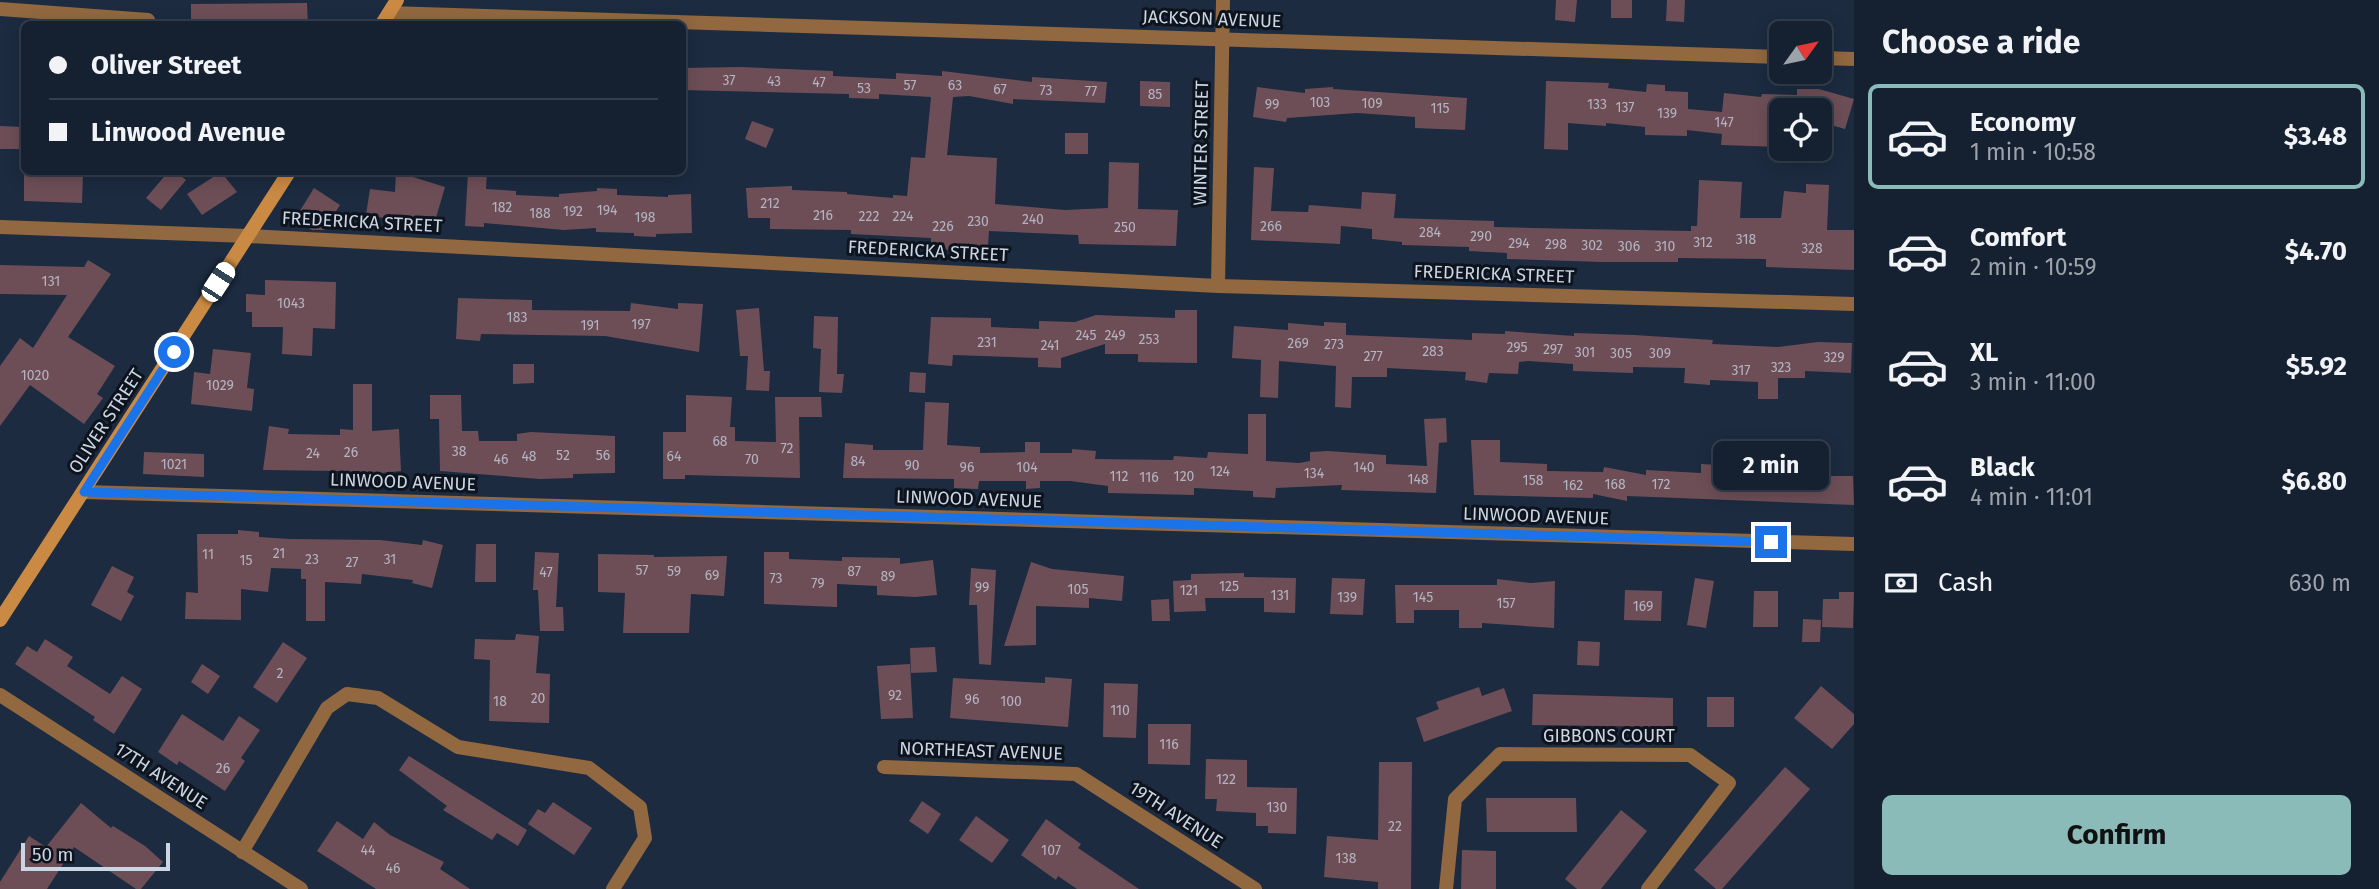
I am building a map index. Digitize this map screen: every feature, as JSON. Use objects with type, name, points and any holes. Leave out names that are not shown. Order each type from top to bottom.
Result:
[{"type":"main road","name":"OLIVER STREET","points":[[0,620],[287,175]]},
{"type":"street","name":"WINTER STREET","points":[[1218,286],[1223,0]]},
{"type":"street","points":[[0,9],[148,20]]},
{"type":"street","name":"JACKSON AVENUE","points":[[390,12],[667,21]]},
{"type":"street","name":"JACKSON AVENUE","points":[[686,22],[1769,57]]},
{"type":"street","points":[[1832,58],[1854,59]]},
{"type":"street","name":"FREDERICKA STREET","points":[[0,227],[248,236],[1218,286],[1854,304]]},
{"type":"street","name":"LINWOOD AVENUE","points":[[84,492],[1854,544]]},
{"type":"street","points":[[242,852],[327,708],[347,694],[379,698],[458,747],[589,768],[640,807],[645,838],[613,889]]},
{"type":"street","name":"17TH AVENUE","points":[[0,695],[302,889]]},
{"type":"street","name":"GIBBONS COURT","points":[[1446,889],[1455,799],[1500,754],[1690,755],[1729,783],[1648,889]]},
{"type":"street","name":"NORTHEAST AVENUE","points":[[884,767],[1076,774]]},
{"type":"street","name":"19TH AVENUE","points":[[1076,774],[1255,889]]},
{"type":"building","points":[[1556,0],[1577,0],[1575,22],[1555,20]]},
{"type":"building","points":[[1611,0],[1632,0],[1632,18],[1611,18]]},
{"type":"building","points":[[1667,0],[1685,0],[1684,22],[1666,21]]},
{"type":"building","points":[[307,3],[308,21],[191,21],[191,4]]},
{"type":"building","points":[[686,68],[833,71],[833,76],[896,79],[896,73],[942,76],[942,71],[1032,82],[1032,77],[1107,82],[1105,103],[1013,99],[1013,104],[969,96],[953,97],[947,155],[997,158],[995,204],[1065,210],[1108,208],[1109,162],[1139,163],[1138,209],[1178,210],[1176,246],[1079,244],[1078,235],[989,231],[988,246],[953,245],[952,250],[931,249],[931,238],[851,234],[851,230],[770,229],[770,218],[748,218],[746,188],[792,186],[792,190],[847,192],[893,198],[893,195],[907,196],[911,157],[925,158],[931,97],[879,94],[879,99],[849,98],[849,94],[686,90]]},
{"type":"building","points":[[1140,81],[1170,82],[1170,107],[1140,106]]},
{"type":"building","points":[[1546,81],[1609,83],[1608,88],[1646,92],[1647,84],[1665,85],[1665,91],[1688,92],[1688,109],[1722,112],[1724,93],[1761,97],[1762,94],[1797,95],[1797,89],[1819,89],[1854,99],[1845,129],[1832,125],[1832,98],[1769,98],[1769,147],[1721,145],[1722,134],[1687,130],[1687,136],[1645,135],[1645,127],[1568,123],[1568,150],[1544,149]]},
{"type":"building","points":[[1257,87],[1305,93],[1305,89],[1333,87],[1467,98],[1465,130],[1415,128],[1415,117],[1357,113],[1287,118],[1286,122],[1253,117]]},
{"type":"building","points":[[752,121],[774,129],[766,148],[745,139]]},
{"type":"building","points":[[0,126],[21,127],[21,149],[0,149]]},
{"type":"building","points":[[1065,133],[1088,133],[1088,154],[1065,154]]},
{"type":"building","points":[[1254,167],[1274,168],[1271,211],[1308,212],[1309,205],[1361,209],[1362,192],[1396,194],[1394,218],[1494,221],[1494,227],[1691,231],[1691,226],[1697,226],[1699,180],[1742,182],[1740,218],[1781,218],[1784,191],[1806,193],[1806,184],[1829,185],[1827,230],[1854,230],[1854,270],[1766,267],[1766,259],[1678,258],[1678,262],[1602,262],[1507,259],[1507,253],[1469,251],[1469,247],[1402,245],[1402,242],[1372,239],[1372,229],[1341,226],[1340,244],[1251,240]]},
{"type":"building","points":[[24,175],[83,175],[82,203],[24,201]]},
{"type":"building","points":[[165,175],[180,175],[186,180],[161,210],[146,198]]},
{"type":"building","points":[[216,175],[223,175],[237,192],[202,215],[187,194]]},
{"type":"building","points":[[396,175],[413,175],[445,187],[433,228],[390,215],[389,219],[366,215],[370,189],[395,192]]},
{"type":"building","points":[[468,175],[487,175],[486,189],[516,191],[516,195],[559,197],[559,194],[597,191],[597,188],[617,189],[617,195],[668,197],[691,194],[692,233],[656,234],[656,237],[634,236],[634,233],[596,232],[596,228],[564,230],[484,223],[484,227],[465,226]]},
{"type":"building","points":[[314,188],[340,205],[324,230],[312,230],[295,219]]},
{"type":"building","points":[[88,260],[111,274],[68,337],[115,366],[97,394],[103,398],[84,424],[30,385],[0,426],[0,366],[20,338],[33,348],[67,295],[0,294],[0,265],[84,267]]},
{"type":"building","points":[[265,280],[336,282],[335,329],[313,328],[312,356],[282,354],[283,327],[252,327],[252,312],[246,312],[246,294],[265,295]]},
{"type":"building","points":[[458,298],[532,300],[532,310],[630,311],[631,303],[678,309],[678,303],[703,304],[699,352],[605,336],[481,334],[480,341],[456,339]]},
{"type":"building","points":[[759,308],[764,371],[770,371],[769,391],[746,390],[748,356],[740,356],[736,310]]},
{"type":"building","points":[[1175,310],[1197,310],[1197,363],[1138,362],[1138,354],[1105,354],[1105,344],[1061,358],[1061,368],[1038,367],[1038,358],[953,355],[952,366],[928,364],[931,317],[991,318],[991,327],[1039,329],[1039,321],[1075,322],[1096,315],[1175,318]]},
{"type":"building","points":[[814,316],[838,317],[837,374],[844,374],[842,393],[819,392],[821,349],[813,348]]},
{"type":"building","points":[[1324,322],[1346,323],[1346,335],[1472,340],[1472,333],[1505,334],[1505,331],[1574,336],[1574,333],[1634,335],[1713,340],[1712,344],[1778,347],[1818,342],[1852,343],[1851,373],[1805,371],[1805,378],[1778,378],[1778,399],[1758,399],[1758,382],[1710,380],[1710,385],[1684,383],[1685,368],[1633,367],[1633,373],[1573,371],[1573,364],[1528,361],[1519,362],[1518,374],[1489,373],[1487,383],[1465,380],[1466,372],[1387,368],[1387,377],[1352,377],[1351,408],[1335,407],[1336,366],[1279,361],[1278,398],[1260,397],[1261,360],[1232,358],[1234,326],[1288,330],[1288,323],[1324,326]]},
{"type":"building","points":[[213,349],[251,353],[247,388],[254,389],[252,411],[191,404],[194,372],[210,374]]},
{"type":"building","points":[[513,364],[534,364],[534,383],[513,384]]},
{"type":"building","points":[[910,372],[926,373],[925,393],[909,392]]},
{"type":"building","points":[[353,384],[372,384],[372,431],[399,429],[401,471],[362,475],[339,474],[339,471],[263,470],[269,426],[289,429],[288,434],[340,435],[340,429],[353,430]]},
{"type":"building","points":[[430,395],[461,395],[462,431],[478,431],[479,441],[517,441],[517,434],[531,432],[615,436],[615,473],[573,474],[573,478],[540,479],[440,471],[439,419],[430,419]]},
{"type":"building","points":[[686,395],[732,397],[730,427],[735,427],[735,441],[776,442],[775,397],[821,397],[822,417],[799,417],[800,478],[685,475],[685,479],[663,479],[663,432],[686,432]]},
{"type":"building","points":[[925,402],[949,403],[947,445],[980,447],[980,453],[1025,452],[1025,442],[1040,442],[1040,453],[1072,453],[1072,449],[1096,451],[1095,459],[1173,460],[1174,456],[1207,458],[1208,452],[1248,454],[1248,414],[1266,414],[1266,461],[1299,463],[1310,461],[1310,452],[1328,451],[1386,455],[1386,464],[1427,466],[1424,419],[1446,418],[1447,442],[1439,443],[1436,493],[1341,490],[1342,485],[1276,488],[1275,498],[1253,497],[1253,491],[1194,488],[1194,495],[1108,493],[1108,486],[1070,481],[1040,481],[1040,488],[1026,489],[1026,481],[979,481],[978,489],[954,488],[954,479],[843,478],[845,443],[873,445],[873,450],[923,450]]},
{"type":"building","points":[[1471,440],[1500,440],[1500,462],[1547,464],[1547,471],[1603,472],[1604,467],[1646,475],[1646,470],[1701,473],[1701,464],[1719,465],[1719,472],[1782,475],[1783,465],[1806,466],[1805,476],[1853,476],[1854,505],[1627,496],[1627,501],[1593,494],[1593,498],[1474,495]]},
{"type":"building","points":[[144,452],[204,454],[204,477],[143,474]]},
{"type":"building","points":[[238,530],[259,532],[259,537],[380,540],[422,545],[423,540],[443,545],[432,588],[412,583],[413,580],[362,574],[361,584],[325,582],[325,621],[306,621],[306,579],[301,579],[301,569],[271,568],[268,592],[241,589],[241,620],[185,619],[186,592],[198,593],[197,534],[238,534]]},
{"type":"building","points":[[476,544],[496,544],[496,582],[475,582]]},
{"type":"building","points":[[535,552],[559,553],[556,607],[563,607],[564,631],[540,631],[538,590],[533,590]]},
{"type":"building","points":[[764,552],[789,552],[789,559],[842,561],[842,557],[900,558],[900,564],[933,560],[937,595],[877,595],[877,586],[837,584],[837,607],[764,604]]},
{"type":"building","points":[[598,554],[654,557],[727,556],[724,596],[691,594],[689,633],[623,633],[625,593],[598,592]]},
{"type":"building","points":[[1031,562],[1052,569],[1124,576],[1122,601],[1089,598],[1089,608],[1036,606],[1036,645],[1004,646]]},
{"type":"building","points":[[112,566],[134,577],[127,592],[134,596],[121,621],[91,605]]},
{"type":"building","points":[[971,568],[996,570],[991,665],[979,664],[977,605],[969,605]]},
{"type":"building","points":[[1244,573],[1244,577],[1296,578],[1295,613],[1264,612],[1264,598],[1205,598],[1206,611],[1174,612],[1173,581],[1191,580],[1191,574]]},
{"type":"building","points":[[1332,578],[1365,579],[1363,615],[1330,614]]},
{"type":"building","points":[[1695,578],[1714,581],[1706,628],[1687,625]]},
{"type":"building","points":[[1497,579],[1531,583],[1555,581],[1554,628],[1482,623],[1482,628],[1459,628],[1459,610],[1414,610],[1414,623],[1396,623],[1395,585],[1497,585]]},
{"type":"building","points":[[1625,590],[1662,591],[1661,621],[1624,620]]},
{"type":"building","points":[[1754,591],[1778,591],[1778,627],[1753,627]]},
{"type":"building","points":[[1839,592],[1854,592],[1853,628],[1822,627],[1823,599],[1839,599]]},
{"type":"building","points":[[1169,599],[1170,621],[1152,621],[1151,600]]},
{"type":"building","points":[[1803,619],[1821,620],[1820,642],[1802,642]]},
{"type":"building","points":[[516,634],[539,636],[536,673],[550,674],[549,723],[489,721],[490,660],[474,659],[475,639],[515,640]]},
{"type":"building","points":[[45,639],[73,657],[67,666],[110,694],[122,676],[142,689],[114,734],[93,720],[95,717],[15,664],[27,646],[37,652]]},
{"type":"building","points":[[1578,641],[1600,642],[1599,666],[1577,665]]},
{"type":"building","points":[[283,642],[307,658],[277,703],[253,687]]},
{"type":"building","points":[[935,647],[937,672],[911,673],[910,648]]},
{"type":"building","points":[[202,664],[220,676],[208,694],[191,682]]},
{"type":"building","points":[[910,664],[913,718],[881,719],[877,666]]},
{"type":"building","points":[[1045,677],[1072,679],[1068,727],[950,718],[953,678],[1045,683]]},
{"type":"building","points":[[1104,683],[1138,684],[1136,738],[1103,737]]},
{"type":"building","points":[[1821,686],[1854,714],[1854,724],[1832,749],[1794,718]]},
{"type":"building","points":[[1479,687],[1482,696],[1504,688],[1512,711],[1424,742],[1416,718],[1439,709],[1436,702]]},
{"type":"building","points":[[1533,694],[1673,698],[1673,727],[1532,725]]},
{"type":"building","points":[[1707,697],[1734,697],[1734,727],[1707,727]]},
{"type":"building","points":[[182,714],[223,741],[239,716],[260,730],[241,758],[245,761],[225,791],[179,761],[177,765],[158,752]]},
{"type":"building","points":[[1148,724],[1191,724],[1190,765],[1148,764]]},
{"type":"building","points":[[409,756],[527,830],[518,846],[497,833],[492,840],[443,810],[447,806],[399,770]]},
{"type":"building","points":[[1206,759],[1247,760],[1247,787],[1297,788],[1296,834],[1268,833],[1268,826],[1256,826],[1256,813],[1216,811],[1217,799],[1205,799]]},
{"type":"building","points":[[1379,762],[1412,762],[1411,889],[1378,889],[1378,882],[1324,877],[1327,836],[1378,840]]},
{"type":"building","points":[[1785,767],[1810,789],[1722,889],[1716,889],[1694,870]]},
{"type":"building","points":[[1486,798],[1576,798],[1577,832],[1487,832]]},
{"type":"building","points":[[922,801],[941,814],[928,834],[909,821]]},
{"type":"building","points":[[553,802],[592,828],[574,855],[528,824],[538,809],[545,813]]},
{"type":"building","points":[[81,803],[111,828],[113,826],[145,846],[163,862],[141,889],[136,889],[74,847],[47,889],[0,889],[0,882],[29,836],[46,847]]},
{"type":"building","points":[[1621,810],[1647,831],[1601,889],[1577,889],[1565,879]]},
{"type":"building","points":[[976,816],[1009,840],[992,863],[959,840]]},
{"type":"building","points":[[1046,819],[1081,844],[1078,848],[1139,889],[1077,889],[1058,876],[1056,880],[1021,855]]},
{"type":"building","points":[[337,821],[363,839],[374,822],[390,835],[444,862],[440,869],[470,889],[376,889],[317,851]]},
{"type":"building","points":[[1462,850],[1496,851],[1496,889],[1461,889]]},
{"type":"route","points":[[174,352],[84,492],[1771,542]]}]
